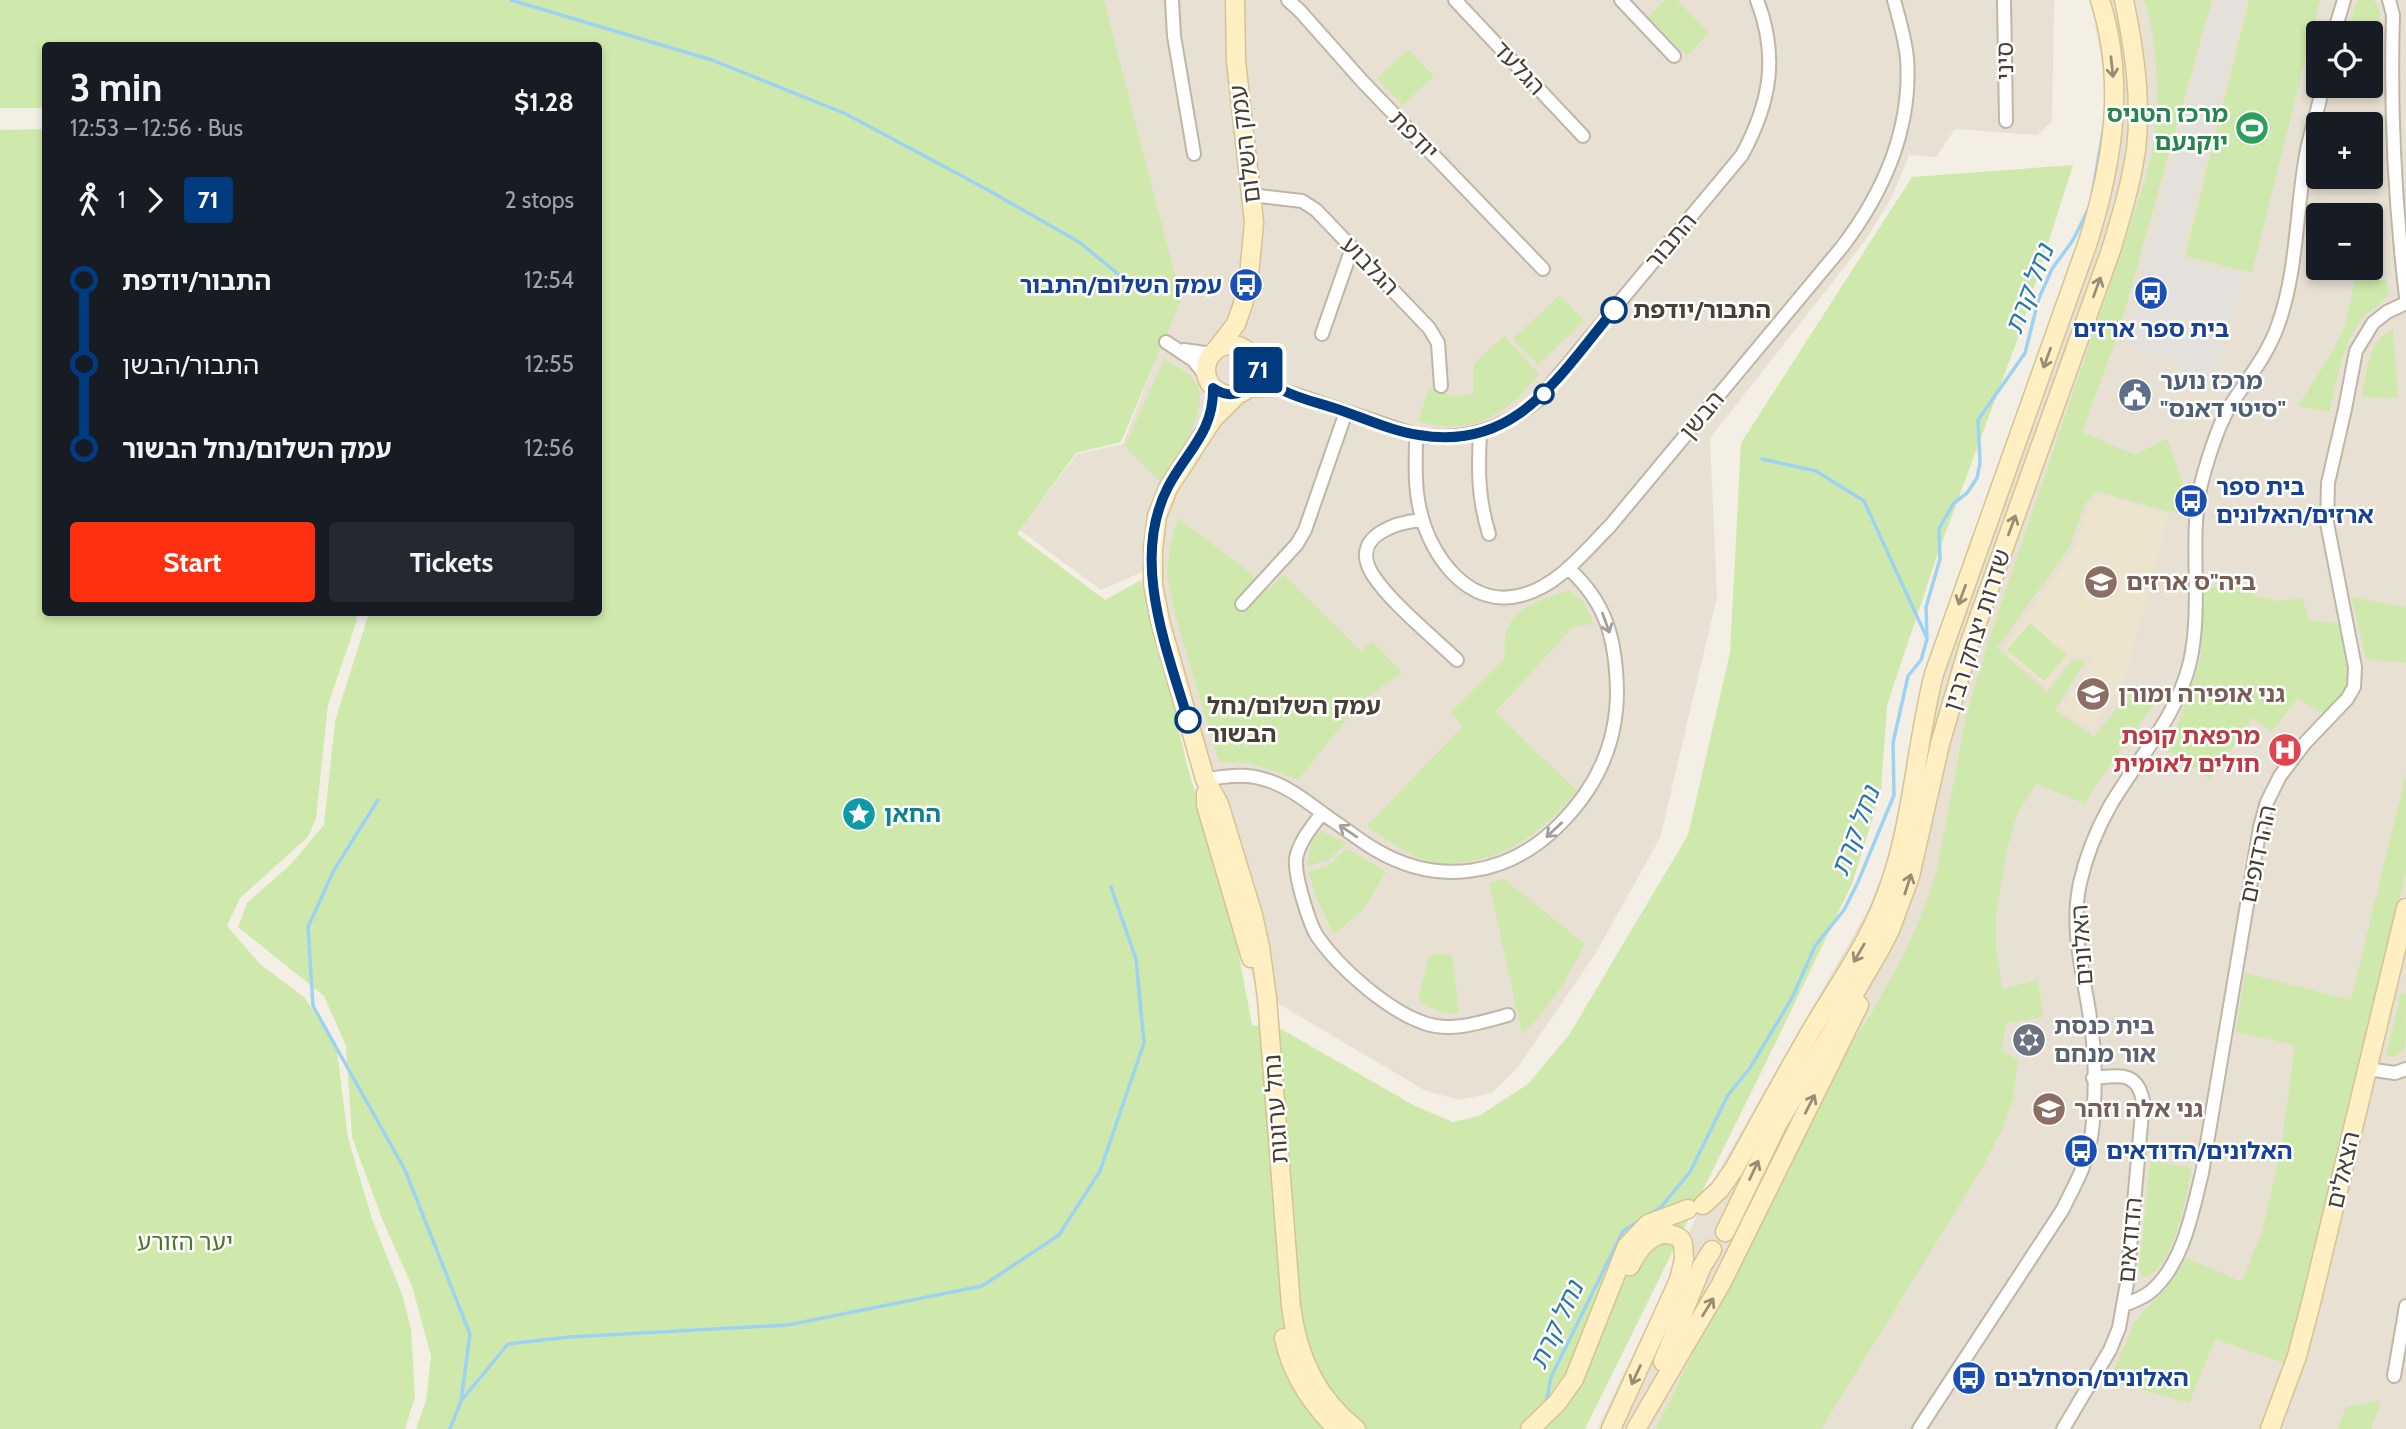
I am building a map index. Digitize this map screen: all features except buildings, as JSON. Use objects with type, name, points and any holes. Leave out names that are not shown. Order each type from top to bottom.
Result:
[{"type":"main road","name":"עמק השלום","points":[[1235,0],[1236,61],[1254,222],[1246,288],[1246,321],[1253,360]]},
{"type":"main road","name":"שדרות יצחק רבין","points":[[1696,1207],[1720,1189],[1734,1169],[1862,947],[1893,875],[1906,827],[1918,745],[1934,674],[2088,242],[2107,178],[2113,136],[2113,84],[2112,64],[2099,0]]},
{"type":"main road","name":"שדרות יצחק רבין","points":[[1725,1231],[1771,1135],[1890,930],[1910,876],[1940,744],[1969,645],[2111,250],[2130,183],[2136,148],[2137,82],[2124,0]]},
{"type":"main road","name":"עמק השלום","points":[[1214,352],[1236,324],[1246,288]]},
{"type":"main road","points":[[1227,345],[1246,350],[1253,360],[1253,381],[1241,392],[1220,393],[1210,383],[1206,369],[1214,352],[1227,345]]},
{"type":"main road","name":"נחל ערוגות","points":[[1205,430],[1211,418],[1210,383]]},
{"type":"main road","name":"נחל ערוגות","points":[[1241,392],[1222,408],[1205,430],[1168,488],[1157,516],[1153,584],[1160,621],[1205,779],[1219,804],[1260,947],[1267,998],[1291,1306],[1296,1337],[1304,1363],[1318,1390],[1356,1429]]},
{"type":"main road","name":"נחל ערוגות","points":[[1205,779],[1206,805],[1251,958],[1279,1302],[1285,1342],[1295,1373],[1304,1390],[1338,1429]]},
{"type":"main road","name":"הצאלים","points":[[2270,1429],[2297,1356],[2312,1299],[2406,908]]},
{"type":"main road","points":[[1635,1429],[1721,1283],[1848,1028],[1876,968],[1890,930]]},
{"type":"main road","points":[[1530,1429],[1557,1403],[1574,1379],[1627,1246],[1648,1224],[1696,1207],[1711,1206],[1722,1216],[1725,1231],[1702,1266],[1635,1429]]},
{"type":"main road","points":[[1611,1429],[1679,1280],[1684,1259],[1679,1221],[1696,1207]]},
{"type":"main road","points":[[1547,1429],[1581,1390],[1635,1256],[1642,1246],[1655,1237],[1668,1233],[1696,1252],[1712,1250]]},
{"type":"street","points":[[1172,0],[1174,36],[1194,154]]},
{"type":"street","name":"יודפת","points":[[1287,0],[1543,269]]},
{"type":"street","name":"הגלעד","points":[[1455,0],[1583,136]]},
{"type":"street","points":[[1621,0],[1674,56]]},
{"type":"street","name":"התבור","points":[[1241,392],[1279,389],[1416,435],[1453,438],[1480,433],[1509,421],[1539,399],[1742,155],[1765,104],[1769,81],[1766,33],[1757,0]]},
{"type":"street","name":"הבשן","points":[[1416,435],[1416,484],[1425,530],[1450,571],[1466,586],[1484,596],[1504,598],[1524,595],[1550,582],[1568,568],[1609,526],[1753,355],[1842,247],[1873,202],[1893,157],[1906,93],[1907,58],[1894,0]]},
{"type":"street","name":"סיני","points":[[2004,0],[2007,121]]},
{"type":"street","points":[[2338,21],[2344,0]]},
{"type":"street","points":[[2389,0],[2393,15],[2392,64],[2402,180],[2400,243],[2406,297]]},
{"type":"street","name":"האלונים","points":[[1919,1429],[2063,1209],[2080,1174],[2090,1143],[2093,1042],[2082,982],[2076,915],[2079,888],[2086,858],[2096,833],[2172,711],[2190,662],[2195,601],[2195,522],[2204,474],[2226,413],[2263,357],[2278,327],[2291,272],[2305,157],[2320,98]]},
{"type":"street","name":"הגלבוע","points":[[1251,195],[1303,201],[1316,210],[1429,328],[1438,343],[1441,386]]},
{"type":"street","points":[[1322,334],[1352,248]]},
{"type":"street","name":"ההרדופים","points":[[2124,1305],[2147,1295],[2161,1281],[2172,1264],[2190,1221],[2202,1173],[2260,827],[2267,802],[2280,776],[2305,743],[2347,699],[2354,687],[2355,667],[2327,523],[2328,483],[2348,399],[2356,351],[2373,323],[2387,312],[2406,303]]},
{"type":"street","points":[[1210,383],[1193,360],[1171,345],[1214,352]]},
{"type":"street","name":"התבור","points":[[1253,360],[1260,374],[1279,389]]},
{"type":"street","points":[[1241,604],[1297,544],[1305,530],[1346,412]]},
{"type":"street","points":[[1480,433],[1478,482],[1489,534]]},
{"type":"street","points":[[1422,520],[1402,522],[1387,528],[1373,539],[1367,552],[1368,567],[1379,584],[1457,660]]},
{"type":"street","points":[[1205,779],[1244,775],[1265,779],[1287,789],[1376,850],[1406,864],[1465,873],[1525,853],[1551,833],[1578,806],[1598,774],[1612,741],[1617,709],[1616,671],[1609,624],[1594,596],[1568,568]]},
{"type":"street","points":[[1322,813],[1301,843],[1296,860],[1297,878],[1316,934],[1339,964],[1375,995],[1425,1023],[1451,1027],[1508,1015]]},
{"type":"street","points":[[2367,1069],[2395,1073],[2406,1069]]},
{"type":"street","name":"הדודאים","points":[[2063,1429],[2110,1350],[2119,1328],[2124,1305],[2143,1101],[2140,1087],[2132,1079],[2122,1075],[2093,1078]]},
{"type":"street","points":[[2394,1376],[2406,1306]]},
{"type":"shaded area","points":[[1101,0],[2054,0],[2052,121],[2037,135],[1955,129],[1936,157],[1909,155],[1892,197],[1865,241],[1710,438],[1717,597],[1660,838],[1594,956],[1518,1067],[1492,1093],[1459,1100],[1424,1090],[1279,1004],[1254,981],[1193,770],[1147,570],[1101,590],[1020,530],[1077,454],[1123,444],[1179,300]]},
{"type":"shaded area","points":[[2091,0],[2406,0],[2406,1429],[1597,1429],[1710,1186],[1868,910],[1888,859],[1913,733],[2102,166],[2105,80]]},
{"type":"shaded area","points":[[2216,0],[2245,0],[2178,258],[2243,275],[2215,382],[2179,373],[2182,361],[2125,347]]},
{"type":"shaded area","name":"ביה\"ס ארזים","points":[[2098,494],[2169,514],[2125,679],[2092,730],[2060,709],[2094,659],[2105,665],[2092,656],[2072,655],[2047,687],[2003,650],[2076,546],[2091,502]]},
{"type":"green space","points":[[0,0],[1104,0],[1181,300],[1121,442],[1076,453],[1017,534],[1105,600],[1141,580],[1158,639],[1187,765],[1232,919],[1252,1025],[1281,1029],[1417,1107],[1453,1122],[1479,1116],[1528,1084],[1569,1035],[1688,835],[1730,653],[1741,443],[1912,177],[2073,165],[2018,338],[1938,553],[1887,705],[1881,791],[1852,884],[1585,1429],[416,1429],[426,1401],[431,1356],[412,1286],[382,1219],[352,1137],[346,1046],[324,996],[238,927],[247,903],[291,864],[324,825],[335,721],[368,616],[602,616],[602,42],[42,42],[42,108],[0,108]]},
{"type":"green space","points":[[1665,0],[1677,0],[1709,33],[1687,56],[1648,17]]},
{"type":"green space","points":[[2144,0],[2212,0],[2119,331],[2082,432],[2135,455],[2167,439],[2183,484],[2177,514],[2097,491],[2086,502],[2069,548],[1997,648],[2047,692],[2074,659],[2086,660],[2055,710],[2094,737],[2134,686],[2156,702],[2097,783],[2085,804],[2037,784],[2018,812],[2008,845],[1996,913],[1996,948],[2002,989],[2038,980],[2043,1017],[2006,1023],[2002,1051],[2018,1060],[2013,1099],[2002,1129],[1981,1170],[1821,1429],[1656,1429],[1798,1139],[1834,1070],[1871,1014],[1899,964],[1921,917],[1937,870],[1966,717],[1984,654],[2149,165],[2156,115],[2157,76],[2153,37]]},
{"type":"green space","name":"מרכז הטניס יוקנעם","points":[[2249,0],[2320,0],[2315,21],[2306,21],[2306,56],[2252,273],[2185,256]]},
{"type":"green space","points":[[2359,0],[2374,0],[2380,11],[2380,21],[2351,21],[2354,6]]},
{"type":"green space","points":[[1408,49],[1434,76],[1403,105],[1377,79]]},
{"type":"green space","name":"יער הזורע","points":[[42,129],[42,616],[357,616],[328,705],[316,818],[308,837],[240,898],[227,926],[260,964],[304,997],[336,1043],[348,1138],[372,1219],[402,1294],[411,1329],[415,1397],[405,1429],[0,1429],[0,130]]},
{"type":"green space","points":[[2355,280],[2387,280],[2389,295],[2361,321],[2349,340],[2329,412],[2298,406],[2330,356],[2345,326]]},
{"type":"green space","points":[[1560,295],[1584,321],[1538,365],[1513,339]]},
{"type":"green space","points":[[2393,329],[2398,399],[2362,396],[2370,357],[2378,341]]},
{"type":"green space","points":[[1504,336],[1539,374],[1514,401],[1501,411],[1471,424],[1437,425],[1418,421],[1429,388],[1453,396],[1473,394],[1474,364]]},
{"type":"green space","points":[[1164,359],[1192,378],[1200,393],[1200,405],[1190,432],[1160,481],[1125,446]]},
{"type":"green space","points":[[1178,518],[1270,588],[1284,575],[1361,651],[1372,641],[1402,673],[1360,702],[1298,780],[1250,763],[1219,762],[1176,618],[1167,574],[1170,545]]},
{"type":"green space","points":[[2247,586],[2254,596],[2277,601],[2302,598],[2309,620],[2339,624],[2348,681],[2341,697],[2324,714],[2298,698],[2272,731],[2252,718],[2211,780],[2165,749],[2178,724],[2201,658],[2203,587]]},
{"type":"green space","points":[[1569,590],[1583,601],[1594,624],[1573,627],[1495,712],[1577,791],[1552,818],[1523,841],[1491,857],[1473,861],[1433,863],[1407,852],[1367,826],[1463,726],[1450,713],[1505,658],[1505,642],[1513,619],[1531,605]]},
{"type":"green space","points":[[2351,597],[2406,607],[2406,663],[2366,659]]},
{"type":"green space","points":[[2030,623],[2067,655],[2044,681],[2007,650]]},
{"type":"green space","points":[[2406,774],[2406,872],[2304,1297],[2284,1363],[2215,1339],[2189,1403],[2110,1380],[2134,1323],[2166,1289],[2187,1258],[2242,1282],[2262,1232],[2281,1149],[2295,1045],[2236,1032],[2245,973],[2351,1000]]},
{"type":"green space","points":[[1321,831],[1347,843],[1328,860],[1307,866],[1311,841]]},
{"type":"green space","points":[[1347,849],[1386,872],[1363,909],[1334,934],[1319,904],[1308,872],[1328,866]]},
{"type":"green space","points":[[1504,879],[1585,944],[1550,1003],[1522,1034],[1489,883]]},
{"type":"green space","points":[[1452,954],[1459,1014],[1438,1010],[1418,1001],[1429,955]]},
{"type":"green space","points":[[2401,993],[2406,995],[2405,1048],[2394,1057],[2386,1056]]},
{"type":"green space","points":[[2150,1161],[2192,1168],[2171,1247],[2154,1272],[2143,1277],[2139,1271]]},
{"type":"green space","points":[[2381,1400],[2371,1429],[2338,1429],[2346,1407]]},
{"type":"waterway","points":[[511,0],[712,60],[846,114],[1079,242],[1122,277]]},
{"type":"waterway","name":"נחל קרת","points":[[2092,195],[2104,127]]},
{"type":"waterway","name":"נחל קרת","points":[[1546,1403],[1551,1377],[1623,1231],[1661,1207],[1690,1172],[1728,1095],[1750,1068],[1792,998],[1815,946],[1844,910],[1858,882],[1894,795],[1893,743],[1908,676],[1921,660],[1927,639],[1926,607],[1940,559],[1939,529],[1953,504],[1967,493],[1977,478],[1980,463],[1978,420],[2025,353],[2039,298],[2052,269],[2073,240],[2090,206]]},
{"type":"waterway","points":[[1762,459],[1816,471],[1864,501],[1926,636]]},
{"type":"waterway","points":[[378,800],[334,870],[308,927],[313,1006],[405,1170],[470,1334],[461,1401]]},
{"type":"waterway","points":[[450,1429],[461,1401],[508,1344],[569,1337],[788,1325],[982,1286],[1059,1235],[1100,1171],[1144,1043],[1136,959],[1111,887]]},
{"type":"bus line","name":"71","points":[[1188,720],[1160,621],[1153,584],[1153,550],[1157,516],[1168,488],[1211,418],[1213,388],[1229,395],[1245,390],[1253,381],[1255,364],[1260,374],[1279,389],[1396,429],[1437,438],[1471,436],[1491,430],[1526,411],[1614,310]]},
{"type":"place","name":"מרכז הטניס יוקנעם","points":[[2252,128]]},
{"type":"place","name":"עמק השלום/התבור","points":[[1246,285]]},
{"type":"place","name":"בית ספר ארזים","points":[[2151,293]]},
{"type":"place","name":"התבור/יודפת","points":[[1614,310]]},
{"type":"place","name":"מרכז נוער \"סיטי דאנס\"","points":[[2135,395]]},
{"type":"place","name":"בית ספר ארזים/האלונים","points":[[2191,501]]},
{"type":"place","name":"ביה\"ס ארזים","points":[[2101,582]]},
{"type":"place","name":"גני אופירה ומורן","points":[[2093,694]]},
{"type":"place","name":"עמק השלום/נחל הבשור","points":[[1188,720]]},
{"type":"place","name":"מרפאת קופת חולים לאומית","points":[[2285,750]]},
{"type":"place","name":"החאן","points":[[859,814]]},
{"type":"place","name":"בית כנסת אור מנחם","points":[[2029,1040]]},
{"type":"place","name":"גני אלה וזהר","points":[[2049,1109]]},
{"type":"place","name":"האלונים/הדודאים","points":[[2081,1151]]},
{"type":"place","name":"האלונים/הסחלבים","points":[[1969,1378]]}]
